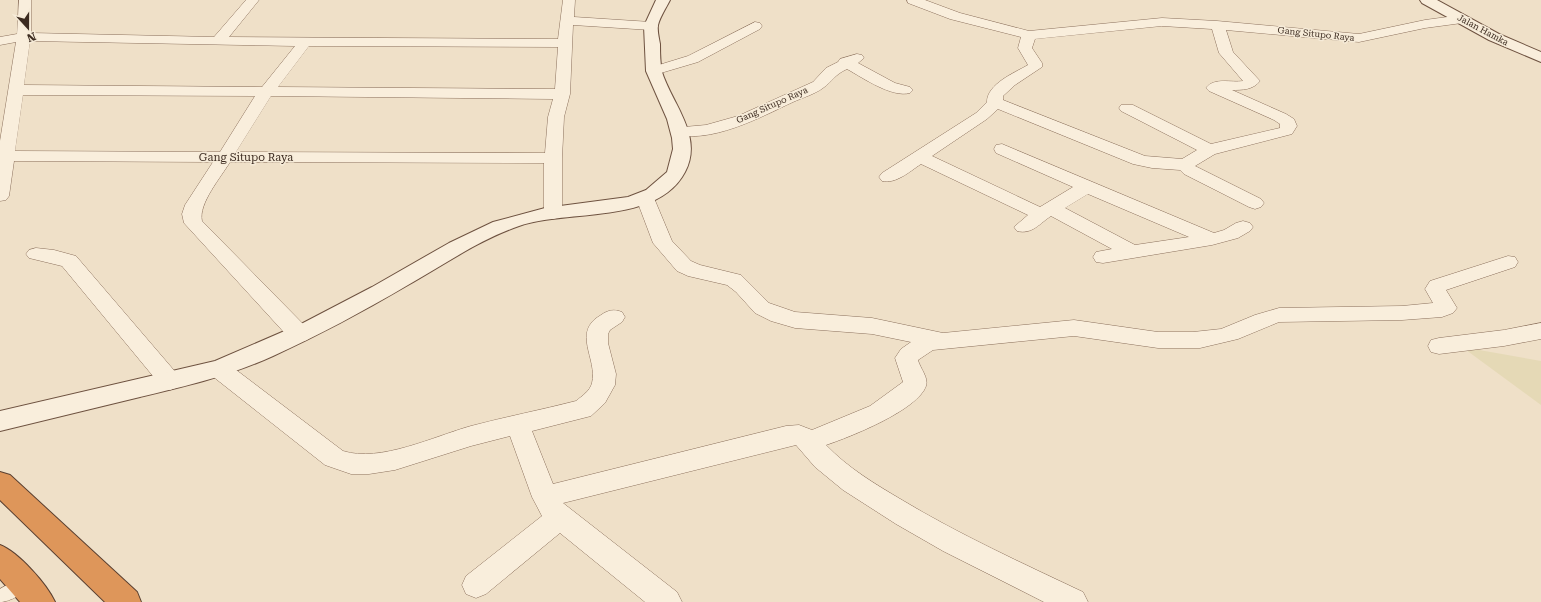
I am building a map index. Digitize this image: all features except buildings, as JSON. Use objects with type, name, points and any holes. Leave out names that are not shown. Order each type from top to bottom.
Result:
[{"type":"highway","points":[[0,483],[126,602]]},
{"type":"highway","points":[[0,558],[21,594]]},
{"type":"street","points":[[0,196],[6,156],[5,136],[17,90],[24,37],[25,0]]},
{"type":"street","points":[[218,41],[253,0]]},
{"type":"street","points":[[553,213],[553,158],[556,117],[562,94],[565,43],[570,0]]},
{"type":"street","points":[[0,421],[219,369],[243,360],[299,334],[400,281],[460,245],[486,232],[517,221],[553,213],[622,204],[645,198],[662,188],[674,174],[680,161],[682,146],[679,131],[654,71],[651,26],[663,0]]},
{"type":"street","points":[[888,177],[988,112],[995,102],[995,95],[1002,88],[1035,67],[1036,63],[1025,48],[1029,35],[955,16],[913,0]]},
{"type":"street","name":"Jalan Hamka","points":[[1427,0],[1494,37],[1541,57]]},
{"type":"street","name":"Gang Situpo Raya","points":[[1029,35],[1147,22],[1217,25],[1359,38],[1425,24],[1462,19]]},
{"type":"street","points":[[567,21],[651,26]]},
{"type":"street","points":[[1186,166],[1186,164],[1209,150],[1286,130],[1289,126],[1288,122],[1280,117],[1214,88],[1220,86],[1246,84],[1252,81],[1226,53],[1222,35],[1217,25]]},
{"type":"street","points":[[654,71],[693,59],[755,26]]},
{"type":"street","points":[[0,41],[24,37],[305,42],[565,43]]},
{"type":"street","points":[[299,334],[193,223],[191,214],[194,205],[266,92],[305,42]]},
{"type":"street","name":"Gang Situpo Raya","points":[[679,131],[707,130],[744,119],[818,85],[831,71],[851,60],[890,86],[905,90]]},
{"type":"street","points":[[17,90],[562,94]]},
{"type":"street","points":[[995,102],[1139,160],[1154,164],[1172,161],[1186,166],[1190,170],[1255,203]]},
{"type":"street","points":[[1127,108],[1209,150]]},
{"type":"street","points":[[1002,149],[1087,187],[1212,239]]},
{"type":"street","name":"Gang Situpo Raya","points":[[6,156],[553,158]]},
{"type":"street","points":[[920,157],[1046,211],[1134,253]]},
{"type":"street","points":[[1024,227],[1046,211],[1087,187]]},
{"type":"street","points":[[645,198],[663,242],[684,266],[695,271],[734,280],[743,287],[762,308],[778,316],[795,320],[872,326],[941,341]]},
{"type":"street","points":[[1103,257],[1212,239],[1231,234],[1243,227]]},
{"type":"street","points":[[36,254],[54,256],[69,262],[170,381]]},
{"type":"street","points":[[809,441],[848,428],[880,412],[909,392],[915,385],[916,379],[906,364],[906,358],[911,352],[923,345],[941,341],[1074,328],[1094,329],[1158,340],[1205,339],[1228,335],[1267,317],[1279,315],[1402,313],[1442,310],[1446,308],[1435,290],[1437,286],[1508,262]]},
{"type":"street","points":[[219,369],[334,458],[351,464],[369,464],[395,460],[471,436],[574,412],[591,403],[600,391],[605,378],[605,368],[597,337],[601,326],[614,317]]},
{"type":"street","points":[[1439,346],[1504,338],[1541,331]]},
{"type":"street","points":[[518,426],[552,508],[667,602]]},
{"type":"street","points":[[476,584],[552,508],[796,434],[804,436],[809,441],[827,465],[917,524],[1073,602]]},
{"type":"shaded area","points":[[1462,347],[1541,361],[1541,405]]}]
